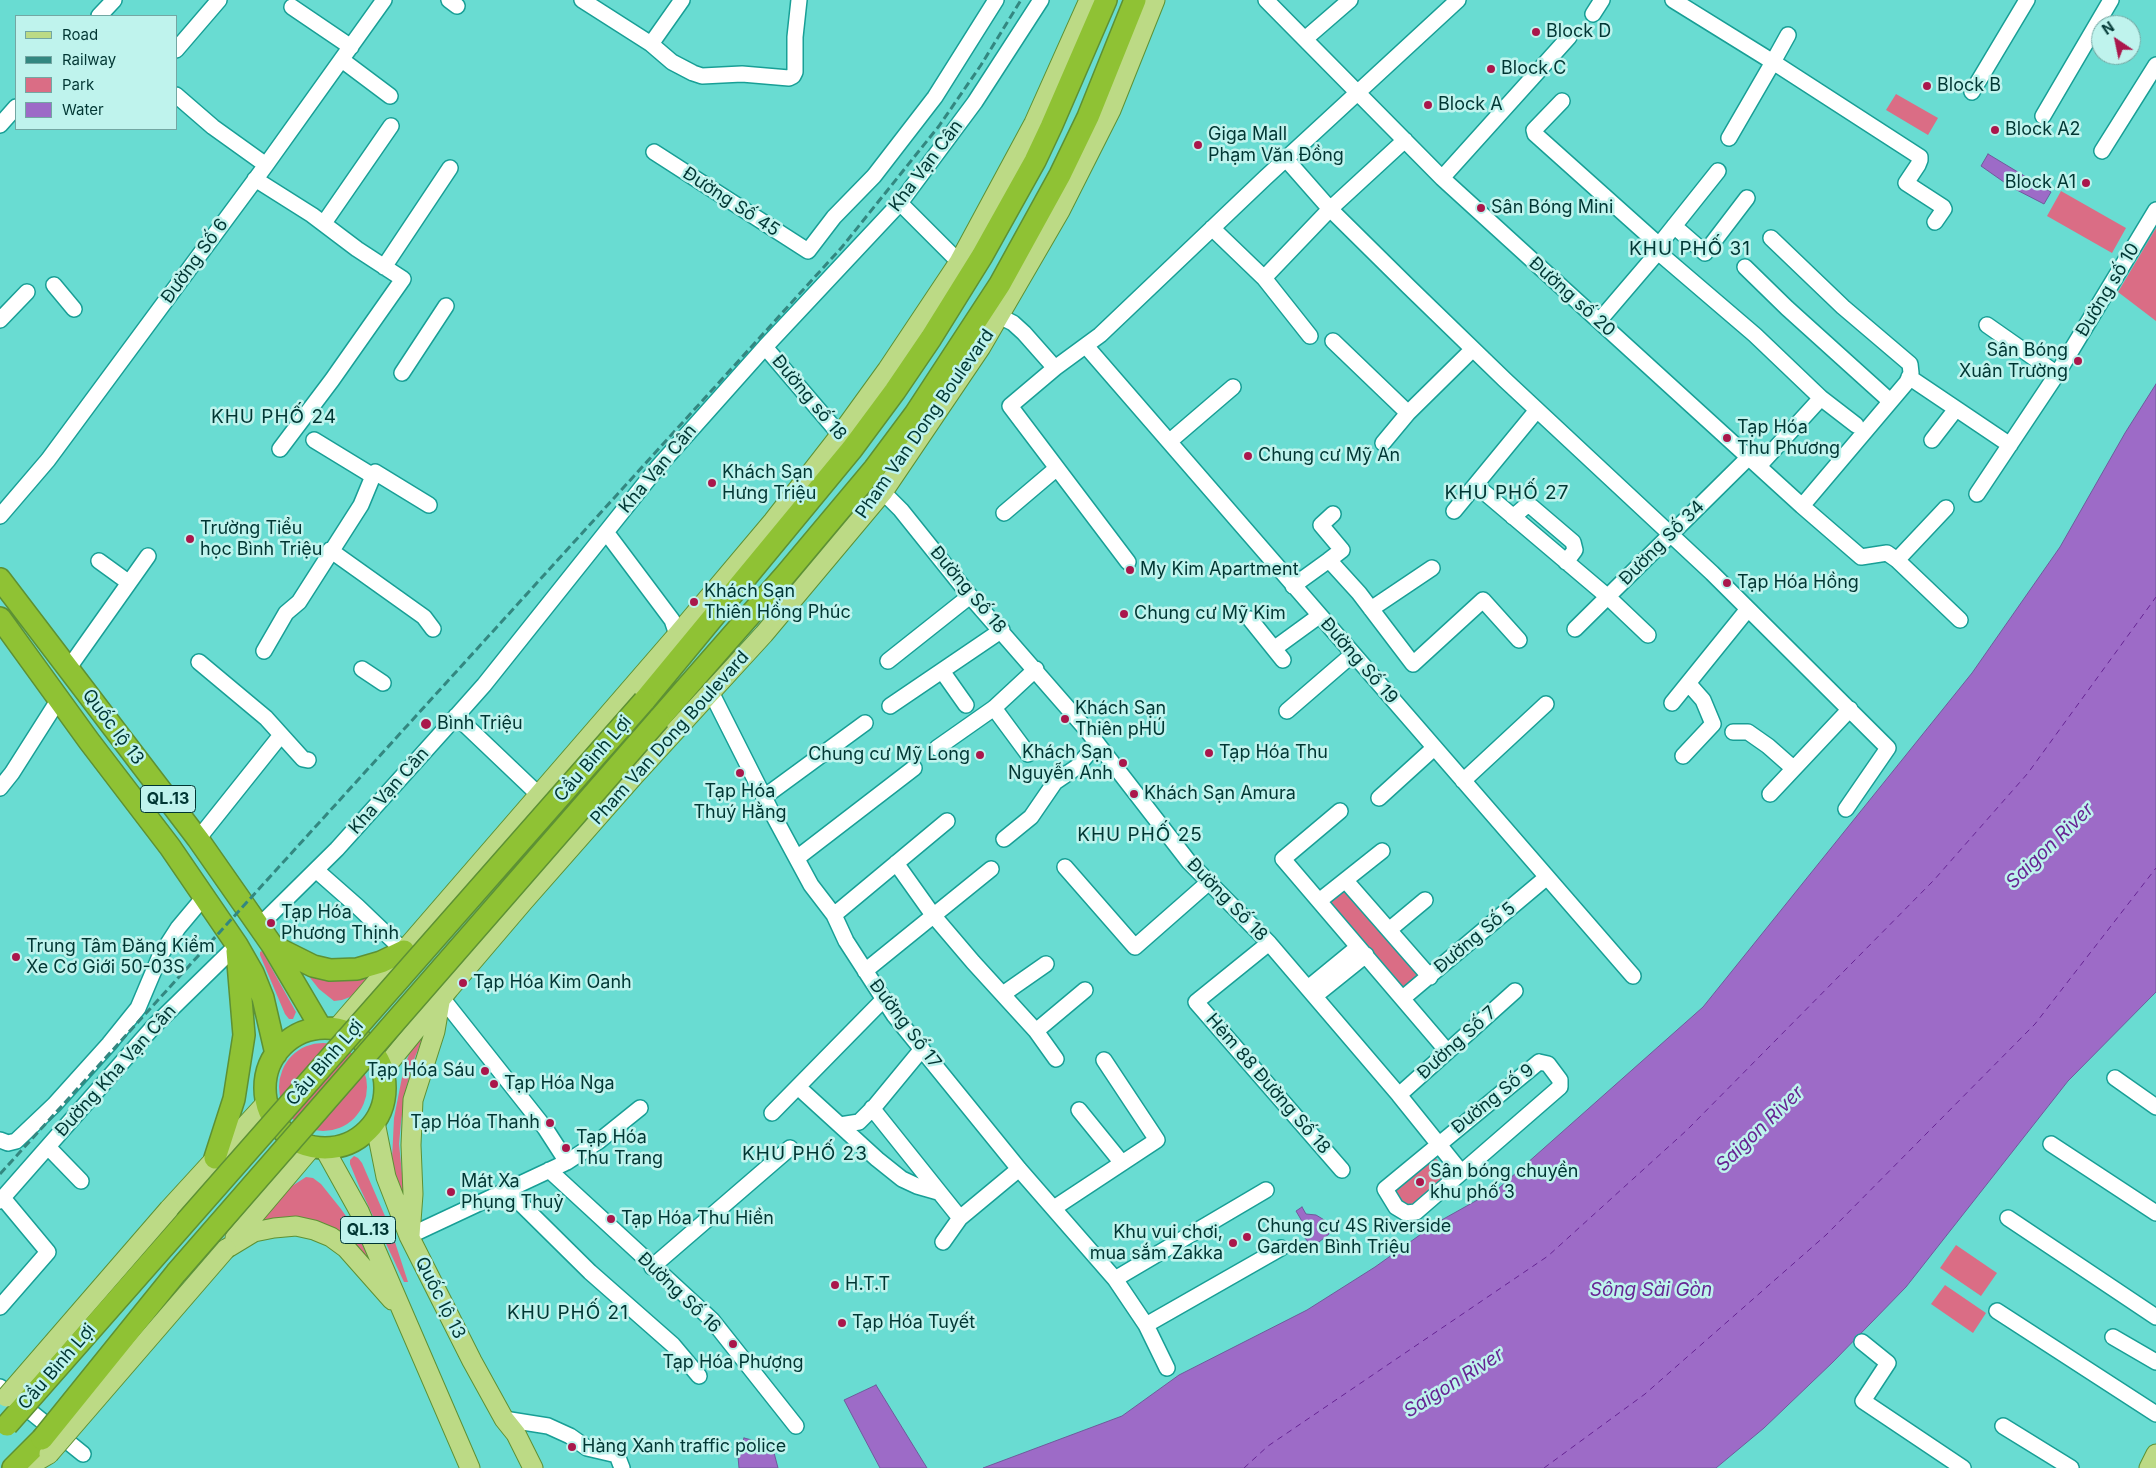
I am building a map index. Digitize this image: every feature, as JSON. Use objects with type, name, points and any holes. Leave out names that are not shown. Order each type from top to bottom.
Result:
[{"type":"highway","points":[[682,643],[846,442],[911,368],[982,256],[1051,128],[1106,0]]},
{"type":"highway","name":"Pham Van Dong Boulevard","points":[[659,719],[786,574],[874,469],[991,312],[1000,284],[1060,175],[1088,117],[1129,42],[1135,0]]},
{"type":"highway","name":"Quốc lộ 13","points":[[0,580],[198,839],[329,1028]]},
{"type":"highway","name":"Quốc lộ 13","points":[[0,618],[89,741],[170,847],[237,945],[253,973],[263,998],[276,1054]]},
{"type":"highway","name":"Cầu Bình Lợi","points":[[2,1412],[644,701],[682,643]]},
{"type":"highway","name":"Cầu Bình Lợi","points":[[13,1468],[43,1454],[176,1273],[659,719]]},
{"type":"highway","points":[[215,1158],[234,1098],[244,1034],[237,945]]},
{"type":"highway","points":[[272,945],[313,966],[330,970],[357,969],[381,962],[404,951]]},
{"type":"highway","points":[[329,1028],[360,1039],[378,1058],[383,1070],[385,1088],[382,1106],[375,1122],[361,1136],[344,1145],[318,1147],[296,1141],[283,1131],[273,1118],[266,1102],[267,1077],[268,1069],[276,1054],[285,1044],[308,1030],[329,1028]]},
{"type":"main road","points":[[846,442],[887,370],[959,262],[1034,123],[1089,0]]},
{"type":"main road","name":"Pham Van Dong Boulevard","points":[[1129,42],[1155,0]]},
{"type":"main road","name":"Pham Van Dong Boulevard","points":[[383,1070],[441,999],[634,776],[764,634],[883,492],[981,347],[991,312]]},
{"type":"main road","points":[[329,1028],[404,951],[539,795],[682,643]]},
{"type":"main road","points":[[702,670],[711,692]]},
{"type":"main road","points":[[404,951],[400,971],[404,986],[422,997],[441,999],[435,1031],[413,1100],[411,1145],[413,1194],[409,1236]]},
{"type":"main road","points":[[215,1158],[266,1102]]},
{"type":"main road","name":"Quốc lộ 13","points":[[375,1122],[386,1177],[409,1236],[472,1361],[504,1419]]},
{"type":"main road","points":[[226,1248],[318,1147]]},
{"type":"main road","name":"Quốc lộ 13","points":[[318,1147],[359,1211],[470,1468]]},
{"type":"main road","name":"Cầu Bình Lợi","points":[[2,1412],[169,1209],[215,1158]]},
{"type":"main road","points":[[226,1248],[254,1232],[296,1226],[314,1230],[330,1237],[346,1248],[405,1314]]},
{"type":"main road","name":"Cầu Bình Lợi","points":[[25,1468],[43,1454],[226,1248]]},
{"type":"main road","name":"QL.13","points":[[504,1419],[510,1438],[528,1467]]},
{"type":"main road","points":[[2149,1468],[2156,1454]]},
{"type":"street","points":[[100,15],[114,0]]},
{"type":"street","points":[[178,48],[219,0]]},
{"type":"street","name":"Đường Số 6","points":[[0,516],[48,460],[266,165],[384,0]]},
{"type":"street","points":[[582,0],[651,44],[672,62],[702,76],[742,74],[789,78],[795,72],[795,37],[799,0]]},
{"type":"street","points":[[651,44],[682,0]]},
{"type":"street","name":"Kha Vạn Cân","points":[[808,251],[834,217],[874,176],[935,97],[996,0]]},
{"type":"street","name":"Kha Vạn Cân","points":[[258,926],[316,870],[456,716],[658,467],[765,347],[900,203],[975,102],[1041,0]]},
{"type":"street","name":"Đường số 20","points":[[1266,0],[1442,178],[1802,506],[1861,557],[1887,553],[1897,560]]},
{"type":"street","points":[[1305,39],[1350,0]]},
{"type":"street","points":[[1128,562],[1010,406],[1055,368],[1100,335],[1212,228],[1458,0]]},
{"type":"street","points":[[1593,14],[1602,0]]},
{"type":"street","points":[[1673,0],[1774,62],[1920,157],[1903,187],[1943,207],[1944,209],[1935,222]]},
{"type":"street","points":[[1972,92],[2027,0]]},
{"type":"street","points":[[2043,116],[2110,0]]},
{"type":"street","points":[[292,7],[351,47]]},
{"type":"street","points":[[1729,138],[1788,35]]},
{"type":"street","points":[[1442,178],[1569,37]]},
{"type":"street","points":[[342,60],[390,96]]},
{"type":"street","points":[[2102,151],[2156,65]]},
{"type":"street","points":[[178,97],[213,127],[266,165]]},
{"type":"street","points":[[1562,101],[1534,130],[1534,134],[1755,335],[1821,398],[1856,425]]},
{"type":"street","points":[[0,125],[15,108]]},
{"type":"street","points":[[324,223],[391,126]]},
{"type":"street","points":[[1264,278],[1330,209],[1405,140]]},
{"type":"street","name":"Đường Số 45","points":[[654,152],[808,251]]},
{"type":"street","points":[[1286,159],[1330,209],[1473,349],[1671,534],[1888,748],[1846,810]]},
{"type":"street","points":[[384,267],[450,168]]},
{"type":"street","points":[[1598,321],[1659,249],[1674,226],[1718,170]]},
{"type":"street","points":[[255,179],[324,223],[403,279],[332,380],[280,449]]},
{"type":"street","points":[[1674,226],[1705,253],[1747,198]]},
{"type":"street","points":[[900,203],[959,262]]},
{"type":"street","name":"Đường số 10","points":[[1977,494],[2058,374],[2156,210]]},
{"type":"street","points":[[1212,228],[1264,278],[1310,336]]},
{"type":"street","points":[[1771,238],[1843,307],[1910,364],[1908,377],[1890,401],[1802,506]]},
{"type":"street","points":[[1745,267],[1787,308],[1890,401]]},
{"type":"street","points":[[54,285],[74,309]]},
{"type":"street","points":[[0,320],[27,292]]},
{"type":"street","points":[[402,373],[446,306]]},
{"type":"street","points":[[991,312],[1013,323],[1055,368]]},
{"type":"street","points":[[1987,325],[2058,374]]},
{"type":"street","points":[[1333,340],[1408,413]]},
{"type":"street","name":"Đường Số 19","points":[[1086,346],[1633,976]]},
{"type":"street","name":"Đường số 18","points":[[765,347],[846,442]]},
{"type":"street","points":[[1383,443],[1408,413],[1473,349]]},
{"type":"street","points":[[1908,377],[2010,445]]},
{"type":"street","points":[[1170,441],[1233,387]]},
{"type":"street","name":"Đường Số 34","points":[[1575,629],[1671,534],[1754,461],[1821,398]]},
{"type":"street","points":[[1932,440],[1956,409]]},
{"type":"street","points":[[1454,511],[1477,486],[1537,410]]},
{"type":"street","points":[[314,440],[429,505]]},
{"type":"street","points":[[1004,513],[1058,468]]},
{"type":"street","points":[[264,651],[286,613],[299,602],[330,550],[361,505],[374,474]]},
{"type":"street","points":[[1477,486],[1608,598],[1648,635]]},
{"type":"street","name":"Đường Số 18","points":[[883,492],[901,510],[970,596],[1036,669],[1098,743],[1189,862],[1269,943],[1312,992],[1439,1143],[1461,1172]]},
{"type":"street","points":[[1946,508],[1897,560],[1960,620]]},
{"type":"street","points":[[1293,586],[1342,550],[1321,525],[1333,514]]},
{"type":"street","points":[[606,532],[672,620],[682,643]]},
{"type":"street","points":[[330,550],[424,617],[433,629]]},
{"type":"street","points":[[68,669],[148,556]]},
{"type":"street","points":[[1329,560],[1371,609],[1413,664],[1483,600],[1519,640]]},
{"type":"street","points":[[100,561],[128,582]]},
{"type":"street","points":[[1371,609],[1432,568]]},
{"type":"street","points":[[888,661],[970,596]]},
{"type":"street","points":[[1672,703],[1748,610]]},
{"type":"street","points":[[1250,620],[1279,654],[1319,616]]},
{"type":"street","points":[[890,706],[1002,630]]},
{"type":"street","points":[[1287,711],[1352,654]]},
{"type":"street","points":[[199,662],[266,718],[303,758],[308,760]]},
{"type":"street","points":[[362,669],[383,683]]},
{"type":"street","points":[[936,748],[994,708],[1036,669]]},
{"type":"street","points":[[942,671],[966,705]]},
{"type":"street","points":[[1683,756],[1713,724],[1702,700],[1688,683]]},
{"type":"street","name":"Đường Số 17","points":[[711,692],[811,885],[834,915],[846,941],[865,971],[922,1049],[1019,1169],[1115,1279],[1146,1325],[1168,1368]]},
{"type":"street","points":[[0,788],[12,773],[60,699]]},
{"type":"street","points":[[1463,781],[1546,704]]},
{"type":"street","points":[[994,708],[1028,754]]},
{"type":"street","points":[[1770,794],[1850,709]]},
{"type":"street","points":[[456,716],[539,795]]},
{"type":"street","points":[[764,796],[866,723]]},
{"type":"street","points":[[1733,732],[1748,732],[1768,746],[1793,768]]},
{"type":"street","points":[[198,839],[281,735]]},
{"type":"street","points":[[1004,839],[1031,817],[1055,782],[1077,767],[1098,743]]},
{"type":"street","points":[[1379,798],[1434,748]]},
{"type":"street","points":[[797,858],[914,768]]},
{"type":"street","points":[[1340,812],[1283,860],[1447,1051]]},
{"type":"street","points":[[834,915],[947,821]]},
{"type":"street","points":[[1319,901],[1382,850]]},
{"type":"street","points":[[896,863],[934,915],[1036,1031],[1056,1059]]},
{"type":"street","points":[[1065,867],[1136,947],[1209,882]]},
{"type":"street","points":[[865,971],[991,868]]},
{"type":"street","points":[[316,870],[404,951]]},
{"type":"street","name":"Đường Số 5","points":[[1403,998],[1547,877]]},
{"type":"street","points":[[1346,881],[1430,976]]},
{"type":"street","points":[[0,1140],[8,1144],[16,1141],[54,1105],[109,1044],[138,1008],[160,956],[178,928],[204,897]]},
{"type":"street","points":[[1389,930],[1425,900]]},
{"type":"street","name":"Hẻm 88 Đường Số 18","points":[[1269,943],[1196,1002],[1342,1170]]},
{"type":"street","name":"Đường Kha Vạn Cân","points":[[2,1199],[154,1026],[237,945]]},
{"type":"street","points":[[1312,992],[1362,951]]},
{"type":"street","points":[[1002,994],[1046,964]]},
{"type":"street","points":[[1036,1031],[1085,990]]},
{"type":"street","name":"Đường Số 7","points":[[1399,1095],[1515,991]]},
{"type":"street","points":[[441,999],[545,1128],[567,1162]]},
{"type":"street","points":[[772,1113],[884,999]]},
{"type":"street","points":[[840,1125],[859,1122],[922,1049]]},
{"type":"street","points":[[1054,1208],[1157,1140],[1104,1060]]},
{"type":"street","name":"Đường Số 9","points":[[1539,1062],[1548,1064],[1560,1080],[1560,1087],[1416,1212],[1406,1212],[1396,1207],[1385,1188],[1439,1143],[1539,1062]]},
{"type":"street","points":[[2115,1078],[2156,1107]]},
{"type":"street","points":[[798,1087],[877,1159],[902,1179],[938,1192]]},
{"type":"street","points":[[409,1236],[567,1162],[599,1142],[640,1108]]},
{"type":"street","points":[[872,1108],[960,1218]]},
{"type":"street","points":[[1079,1110],[1122,1163]]},
{"type":"street","points":[[2052,1144],[2156,1214]]},
{"type":"street","points":[[48,1147],[81,1181]]},
{"type":"street","points":[[652,1267],[790,1148]]},
{"type":"street","points":[[943,1242],[960,1218],[1019,1169]]},
{"type":"street","name":"Đường Số 16","points":[[549,1170],[652,1267],[712,1320],[796,1426]]},
{"type":"street","points":[[508,1190],[590,1272],[673,1345],[699,1376]]},
{"type":"street","points":[[1115,1279],[1266,1190]]},
{"type":"street","points":[[0,1307],[48,1252],[2,1199]]},
{"type":"street","points":[[2008,1218],[2156,1317]]},
{"type":"street","points":[[1146,1325],[1281,1248]]},
{"type":"street","points":[[1997,1311],[2156,1414]]},
{"type":"street","points":[[2113,1336],[2156,1362]]},
{"type":"street","points":[[1862,1342],[1888,1363],[1863,1401],[1963,1468]]},
{"type":"street","points":[[2,1412],[83,1454]]},
{"type":"street","points":[[504,1419],[548,1426],[570,1436],[587,1448],[617,1456],[622,1468]]},
{"type":"street","points":[[2003,1426],[2071,1468]]},
{"type":"green space","points":[[1896,94],[1938,118],[1928,135],[1886,110]]},
{"type":"green space","points":[[2061,191],[2126,228],[2112,253],[2047,216]]},
{"type":"green space","points":[[2156,228],[2156,321],[2118,292]]},
{"type":"green space","points":[[1346,887],[1422,975],[1404,991],[1328,903]]},
{"type":"green space","points":[[262,951],[296,1012],[293,1019],[289,1019],[285,1014],[260,955]]},
{"type":"green space","points":[[377,968],[350,997],[334,1001],[319,989],[303,969]]},
{"type":"green space","points":[[422,1034],[424,1035],[413,1062],[405,1093],[401,1122],[399,1144],[404,1193],[401,1195],[394,1175],[392,1160],[394,1118],[404,1067],[412,1047]]},
{"type":"green space","points":[[323,1043],[340,1047],[354,1056],[363,1070],[367,1087],[363,1104],[354,1118],[340,1127],[323,1131],[306,1127],[292,1118],[283,1104],[279,1087],[283,1070],[292,1056],[306,1047]]},
{"type":"green space","name":"Sân bóng chuyền khu phố 3","points":[[1433,1155],[1448,1173],[1407,1209],[1391,1191]]},
{"type":"green space","points":[[354,1156],[362,1163],[391,1230],[408,1282],[404,1282],[359,1186],[350,1164],[350,1160]]},
{"type":"green space","points":[[306,1177],[313,1178],[321,1184],[341,1209],[355,1229],[374,1270],[345,1241],[257,1227],[289,1188]]},
{"type":"green space","points":[[1956,1245],[1997,1273],[1981,1296],[1940,1268]]},
{"type":"green space","points":[[1945,1285],[1986,1313],[1973,1333],[1931,1304]]},
{"type":"water","points":[[1988,154],[2051,192],[2044,204],[2011,187],[1981,166]]},
{"type":"water","name":"Sông Sài Gòn","points":[[2156,384],[2156,992],[2068,1081],[1906,1287],[1833,1362],[1764,1428],[1716,1468],[983,1468],[1122,1416],[1179,1375],[1307,1310],[1375,1267],[1438,1222],[1499,1188],[1703,1007],[1972,673],[2060,547],[2125,433]]},
{"type":"water","points":[[1302,1207],[1306,1214],[1316,1215],[1326,1221],[1329,1227],[1329,1234],[1319,1242],[1309,1243],[1300,1232],[1306,1228],[1296,1211]]},
{"type":"water","points":[[876,1385],[927,1468],[880,1468],[844,1400]]},
{"type":"water","points":[[744,1438],[772,1445],[778,1468],[739,1468],[738,1457]]},
{"type":"ferry route","points":[[1244,1468],[1268,1446],[1548,1256],[1687,1130],[1934,880],[2028,773],[2156,597]]},
{"type":"ferry route","points":[[1544,1468],[1645,1394],[1826,1235],[2035,1024],[2156,868]]},
{"type":"railway","points":[[0,1174],[842,247],[939,126],[981,65],[1021,0]]},
{"type":"place","name":"Block D","points":[[1536,32]]},
{"type":"place","name":"Block C","points":[[1491,69]]},
{"type":"place","name":"Block B","points":[[1927,86]]},
{"type":"place","name":"Block A","points":[[1428,105]]},
{"type":"place","name":"Block A2","points":[[1995,130]]},
{"type":"place","name":"Giga Mall Phạm Văn Đồng","points":[[1198,145]]},
{"type":"place","name":"Block A1","points":[[2086,183]]},
{"type":"place","name":"Sân Bóng Mini","points":[[1481,208]]},
{"type":"place","name":"Sân Bóng Xuân Trường","points":[[2078,361]]},
{"type":"place","name":"Tạp Hóa Thu Phương","points":[[1727,438]]},
{"type":"place","name":"Chung cư Mỹ An","points":[[1248,456]]},
{"type":"place","name":"Khách Sạn Hưng Triệu","points":[[712,483]]},
{"type":"place","name":"Trường Tiểu học Bình Triệu","points":[[190,539]]},
{"type":"place","name":"My Kim Apartment","points":[[1130,570]]},
{"type":"place","name":"Tạp Hóa Hồng","points":[[1727,583]]},
{"type":"place","name":"Khách Sạn Thiên Hồng Phúc","points":[[694,602]]},
{"type":"place","name":"Chung cư Mỹ Kim","points":[[1124,614]]},
{"type":"place","name":"Khách Sạn Thiên pHÚ","points":[[1065,719]]},
{"type":"place","name":"Bình Triệu","points":[[426,724]]},
{"type":"place","name":"Tạp Hóa Thu","points":[[1209,753]]},
{"type":"place","name":"Chung cư Mỹ Long","points":[[980,755]]},
{"type":"place","name":"Khách Sạn Nguyễn Anh","points":[[1123,763]]},
{"type":"place","name":"Tạp Hóa Thuý Hằng","points":[[740,773]]},
{"type":"place","name":"Khách Sạn Amura","points":[[1134,794]]},
{"type":"place","name":"Tạp Hóa Phương Thịnh","points":[[271,923]]},
{"type":"place","name":"Trung Tâm Đăng Kiểm Xe Cơ Giới 50-03S","points":[[16,957]]},
{"type":"place","name":"Tạp Hóa Kim Oanh","points":[[463,983]]},
{"type":"place","name":"Tạp Hóa Sáu","points":[[485,1071]]},
{"type":"place","name":"Tạp Hóa Nga","points":[[494,1084]]},
{"type":"place","name":"Tạp Hóa Thanh","points":[[550,1123]]},
{"type":"place","name":"Tạp Hóa Thu Trang","points":[[566,1148]]},
{"type":"place","name":"Sân bóng chuyền khu phố 3","points":[[1420,1182]]},
{"type":"place","name":"Mát Xa Phụng Thuỷ","points":[[451,1192]]},
{"type":"place","name":"Tạp Hóa Thu Hiền","points":[[611,1219]]},
{"type":"place","name":"Chung cư 4S Riverside Garden Bình Triệu","points":[[1247,1237]]},
{"type":"place","name":"Khu vui chơi, mua sắm Zakka","points":[[1233,1243]]},
{"type":"place","name":"H.T.T","points":[[835,1285]]},
{"type":"place","name":"Tạp Hóa Tuyết","points":[[842,1323]]},
{"type":"place","name":"Tạp Hóa Phượng","points":[[733,1344]]},
{"type":"place","name":"Hàng Xanh traffic police","points":[[572,1447]]},
{"type":"district","name":"KHU PHỐ 31","points":[[1690,249]]},
{"type":"district","name":"KHU PHỐ 24","points":[[274,417]]},
{"type":"district","name":"KHU PHỐ 27","points":[[1507,493]]},
{"type":"district","name":"KHU PHỐ 25","points":[[1140,835]]},
{"type":"district","name":"KHU PHỐ 23","points":[[805,1154]]},
{"type":"district","name":"KHU PHỐ 21","points":[[568,1313]]},
{"type":"water label","name":"Saigon River","points":[[2050,846]]},
{"type":"water label","name":"Saigon River","points":[[1760,1129]]},
{"type":"water label","name":"Saigon River","points":[[1454,1383]]}]
